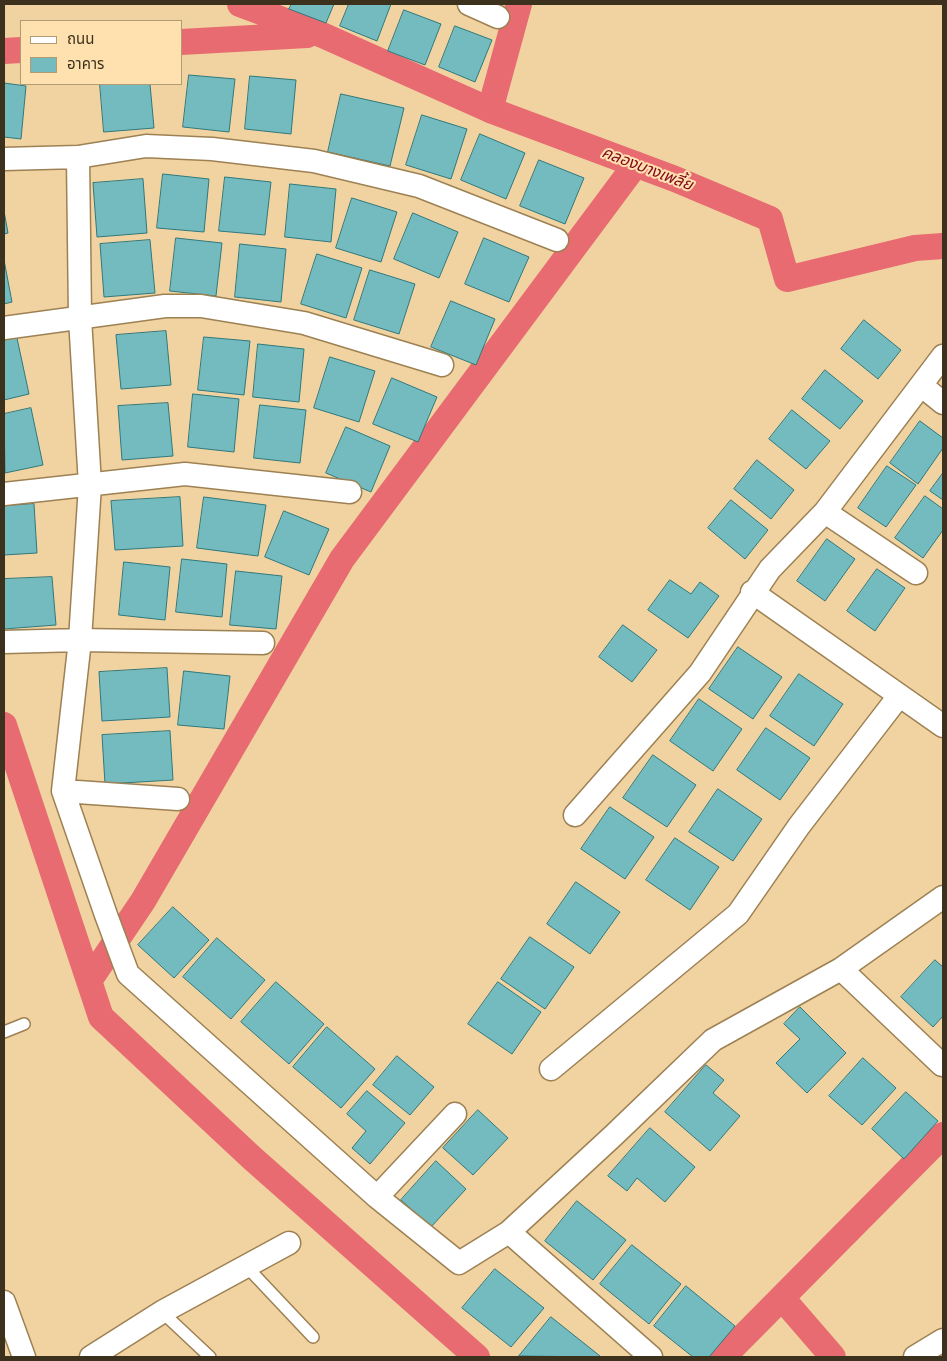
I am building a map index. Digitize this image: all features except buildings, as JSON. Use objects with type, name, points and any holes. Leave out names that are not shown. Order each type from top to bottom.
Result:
[{"type":"street","points":[[469,4],[498,17]]},
{"type":"street","points":[[4,159],[78,157],[146,146],[212,149],[314,161],[419,186],[557,240]]},
{"type":"street","points":[[78,157],[80,318],[90,485],[80,640],[63,790],[128,974],[377,1198],[459,1263],[509,1232],[713,1040],[841,969],[943,897]]},
{"type":"street","points":[[4,328],[165,306],[201,306],[241,311],[304,323],[442,365]]},
{"type":"street","points":[[575,815],[700,674],[752,592],[770,569],[825,512],[943,356]]},
{"type":"street","points":[[922,386],[943,403]]},
{"type":"street","points":[[4,494],[185,474],[350,492]]},
{"type":"street","points":[[825,512],[916,574]]},
{"type":"street","points":[[752,592],[943,726]]},
{"type":"street","points":[[4,642],[80,640],[263,643]]},
{"type":"street","points":[[551,1069],[659,977],[738,914],[799,826],[899,696]]},
{"type":"street","points":[[63,790],[178,798]]},
{"type":"street","points":[[841,969],[942,1065]]},
{"type":"street","points":[[377,1198],[454,1114]]},
{"type":"street","points":[[509,1232],[651,1357]]},
{"type":"street","points":[[91,1357],[162,1312],[289,1243]]},
{"type":"street","points":[[4,1302],[24,1357]]},
{"type":"street","points":[[915,1357],[943,1340]]},
{"type":"lane","points":[[4,1032],[24,1024]]},
{"type":"lane","points":[[246,1266],[313,1337]]},
{"type":"lane","points":[[162,1312],[210,1357]]},
{"type":"waterway","name":"คลองบางเพลี้ย","points":[[240,4],[320,34],[490,110],[675,179],[770,219],[787,279],[915,248],[943,246]]},
{"type":"waterway","points":[[490,110],[519,4]]},
{"type":"waterway","points":[[182,42],[307,35]]},
{"type":"waterway","points":[[4,51],[20,50]]},
{"type":"waterway","points":[[89,981],[143,901],[342,559],[636,164]]},
{"type":"waterway","points":[[4,725],[101,1017],[252,1158],[477,1357]]},
{"type":"waterway","points":[[723,1357],[943,1135]]},
{"type":"waterway","points":[[782,1298],[833,1357]]}]
